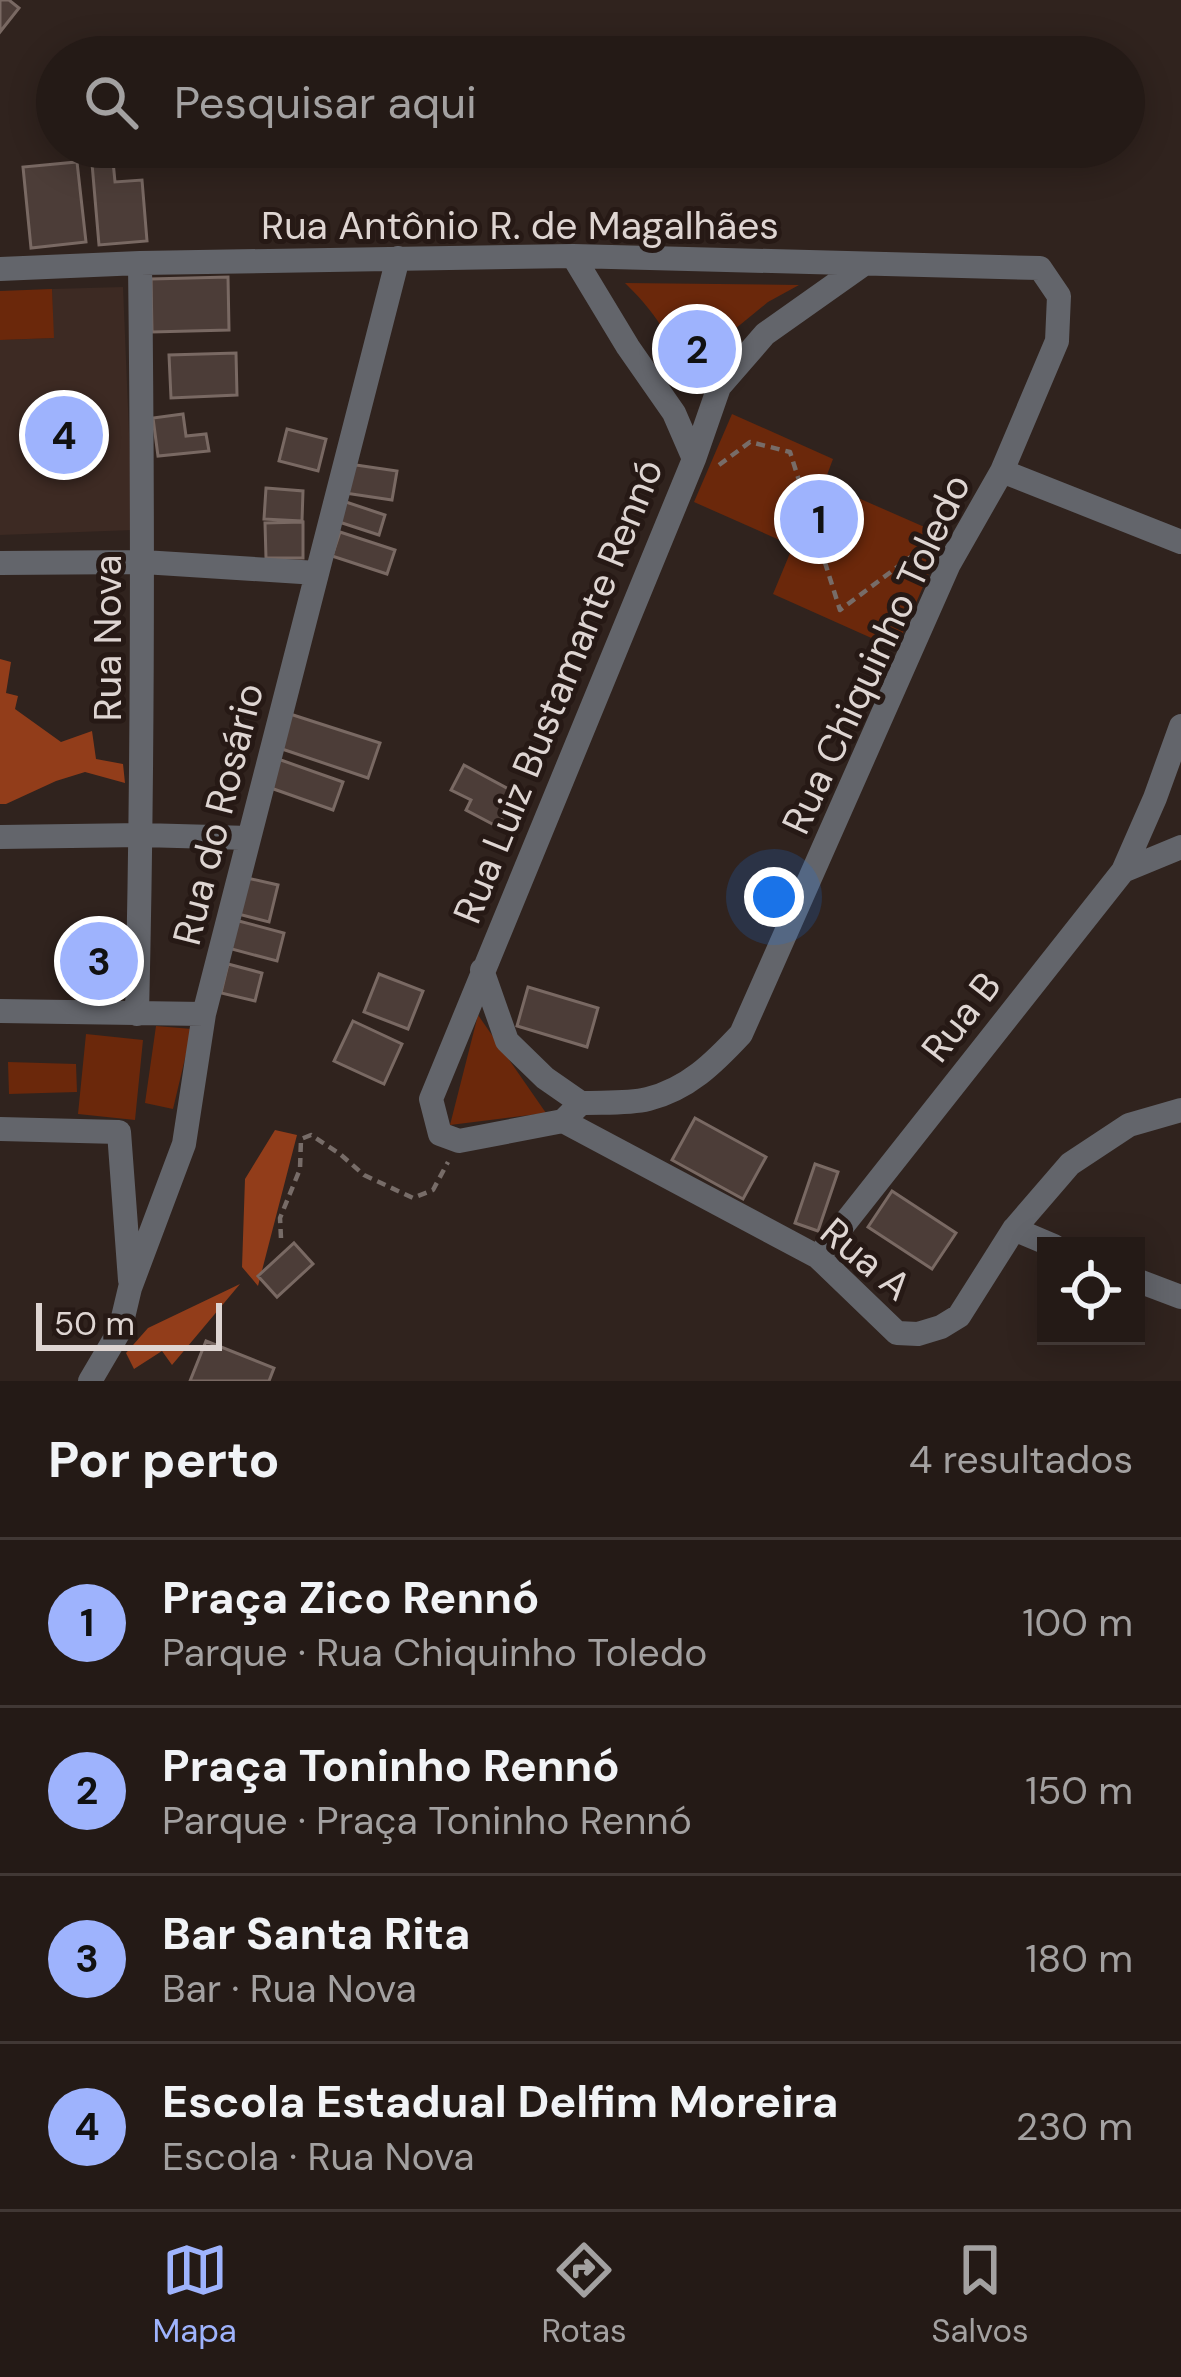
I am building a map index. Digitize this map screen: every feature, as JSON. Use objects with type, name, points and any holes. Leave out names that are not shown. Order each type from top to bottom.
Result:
[{"type":"street","name":"Rua Antônio R. de Magalhães","points":[[0,269],[573,256],[1040,268]]},
{"type":"street","name":"Rua Luiz Bustamante Rennó","points":[[459,1141],[440,1134],[430,1099],[694,459],[674,413],[573,256]]},
{"type":"street","name":"Rua do Rosário","points":[[90,1381],[120,1330],[130,1288],[184,1144],[204,1014],[398,258]]},
{"type":"street","name":"Rua Nova","points":[[137,1014],[142,835],[140,263]]},
{"type":"street","points":[[694,459],[719,387],[765,334],[864,264]]},
{"type":"street","name":"Rua Chiquinho Toledo","points":[[459,1141],[572,1112],[646,1100],[681,1087],[710,1068],[741,1034],[949,564],[1002,471],[1057,341],[1059,296],[1040,268]]},
{"type":"street","points":[[1002,471],[1181,542]]},
{"type":"street","points":[[0,563],[143,562],[316,573]]},
{"type":"street","points":[[1123,871],[1181,726]]},
{"type":"street","points":[[0,837],[249,838]]},
{"type":"street","name":"Rua B","points":[[818,1257],[1123,871],[1181,847]]},
{"type":"street","name":"Rua A","points":[[482,970],[507,1041],[572,1112],[818,1257],[897,1333],[941,1328],[959,1316],[1014,1229],[1070,1164],[1129,1125],[1181,1110]]},
{"type":"street","points":[[0,1011],[204,1014]]},
{"type":"street","points":[[0,1129],[119,1132],[130,1288]]},
{"type":"street","points":[[1014,1229],[1037,1239]]},
{"type":"street","points":[[1145,1283],[1181,1297]]},
{"type":"path","points":[[694,459],[712,470],[751,442],[790,452],[840,610],[916,553],[949,564]]},
{"type":"path","points":[[281,1238],[280,1217],[300,1169],[301,1139],[311,1135],[364,1175],[413,1198],[433,1190],[459,1141]]},
{"type":"shaded area","points":[[625,283],[799,285],[735,329],[690,393],[665,334]]},
{"type":"shaded area","points":[[123,287],[133,530],[0,535],[0,340],[53,338],[52,289]]},
{"type":"shaded area","points":[[52,289],[54,338],[0,340],[0,291]]},
{"type":"shaded area","points":[[732,414],[833,459],[824,483],[945,536],[896,649],[773,594],[793,546],[694,502]]},
{"type":"shaded area","points":[[0,659],[11,662],[6,693],[18,696],[15,709],[61,742],[92,731],[96,759],[123,764],[125,783],[85,772],[0,804]]},
{"type":"shaded area","points":[[478,1015],[546,1113],[450,1125]]},
{"type":"shaded area","points":[[156,1026],[192,1029],[173,1109],[145,1103]]},
{"type":"shaded area","points":[[86,1034],[143,1040],[135,1120],[78,1114]]},
{"type":"shaded area","points":[[8,1062],[76,1064],[77,1092],[9,1094]]},
{"type":"shaded area","points":[[275,1130],[297,1135],[258,1286],[242,1267],[245,1179]]},
{"type":"shaded area","points":[[240,1284],[172,1365],[162,1351],[134,1369],[126,1353],[148,1328]]},
{"type":"building","points":[[0,0],[19,8],[0,32]]},
{"type":"building","points":[[23,167],[78,168],[86,242],[31,248]]},
{"type":"building","points":[[92,168],[114,168],[115,182],[142,180],[147,241],[99,245]]},
{"type":"building","points":[[228,277],[229,330],[152,332],[151,279]]},
{"type":"building","points":[[236,353],[237,395],[171,398],[169,355]]},
{"type":"building","points":[[183,414],[186,436],[206,434],[209,451],[158,456],[153,418]]},
{"type":"building","points":[[287,429],[326,439],[318,471],[279,461]]},
{"type":"building","points":[[349,464],[397,471],[392,500],[345,493]]},
{"type":"building","points":[[266,488],[303,491],[302,521],[264,519]]},
{"type":"building","points":[[343,501],[385,515],[379,535],[336,521]]},
{"type":"building","points":[[303,522],[303,558],[266,558],[265,523]]},
{"type":"building","points":[[340,532],[395,550],[387,574],[332,556]]},
{"type":"building","points":[[290,714],[380,743],[368,778],[279,748]]},
{"type":"building","points":[[278,759],[343,782],[333,810],[268,787]]},
{"type":"building","points":[[464,765],[516,793],[498,827],[466,810],[471,800],[451,790]]},
{"type":"building","points":[[247,878],[278,885],[269,922],[238,914]]},
{"type":"building","points":[[235,920],[284,933],[277,961],[228,948]]},
{"type":"building","points":[[228,964],[262,973],[255,1001],[221,993]]},
{"type":"building","points":[[379,974],[423,991],[408,1029],[364,1012]]},
{"type":"building","points":[[528,987],[598,1008],[587,1047],[517,1026]]},
{"type":"building","points":[[353,1021],[402,1044],[384,1084],[334,1061]]},
{"type":"building","points":[[695,1118],[766,1157],[743,1199],[672,1160]]},
{"type":"building","points":[[815,1164],[838,1172],[818,1231],[795,1223]]},
{"type":"building","points":[[892,1191],[956,1233],[932,1269],[868,1227]]},
{"type":"building","points":[[294,1243],[313,1264],[277,1297],[258,1276]]},
{"type":"building","points":[[206,1341],[274,1368],[269,1381],[190,1381]]},
{"type":"place","name":"Praça Toninho Rennó","points":[[697,349]]},
{"type":"place","name":"Escola Estadual Delfim Moreira","points":[[64,435]]},
{"type":"place","name":"Praça Zico Rennó","points":[[819,519]]},
{"type":"place","name":"Bar Santa Rita","points":[[99,961]]}]
